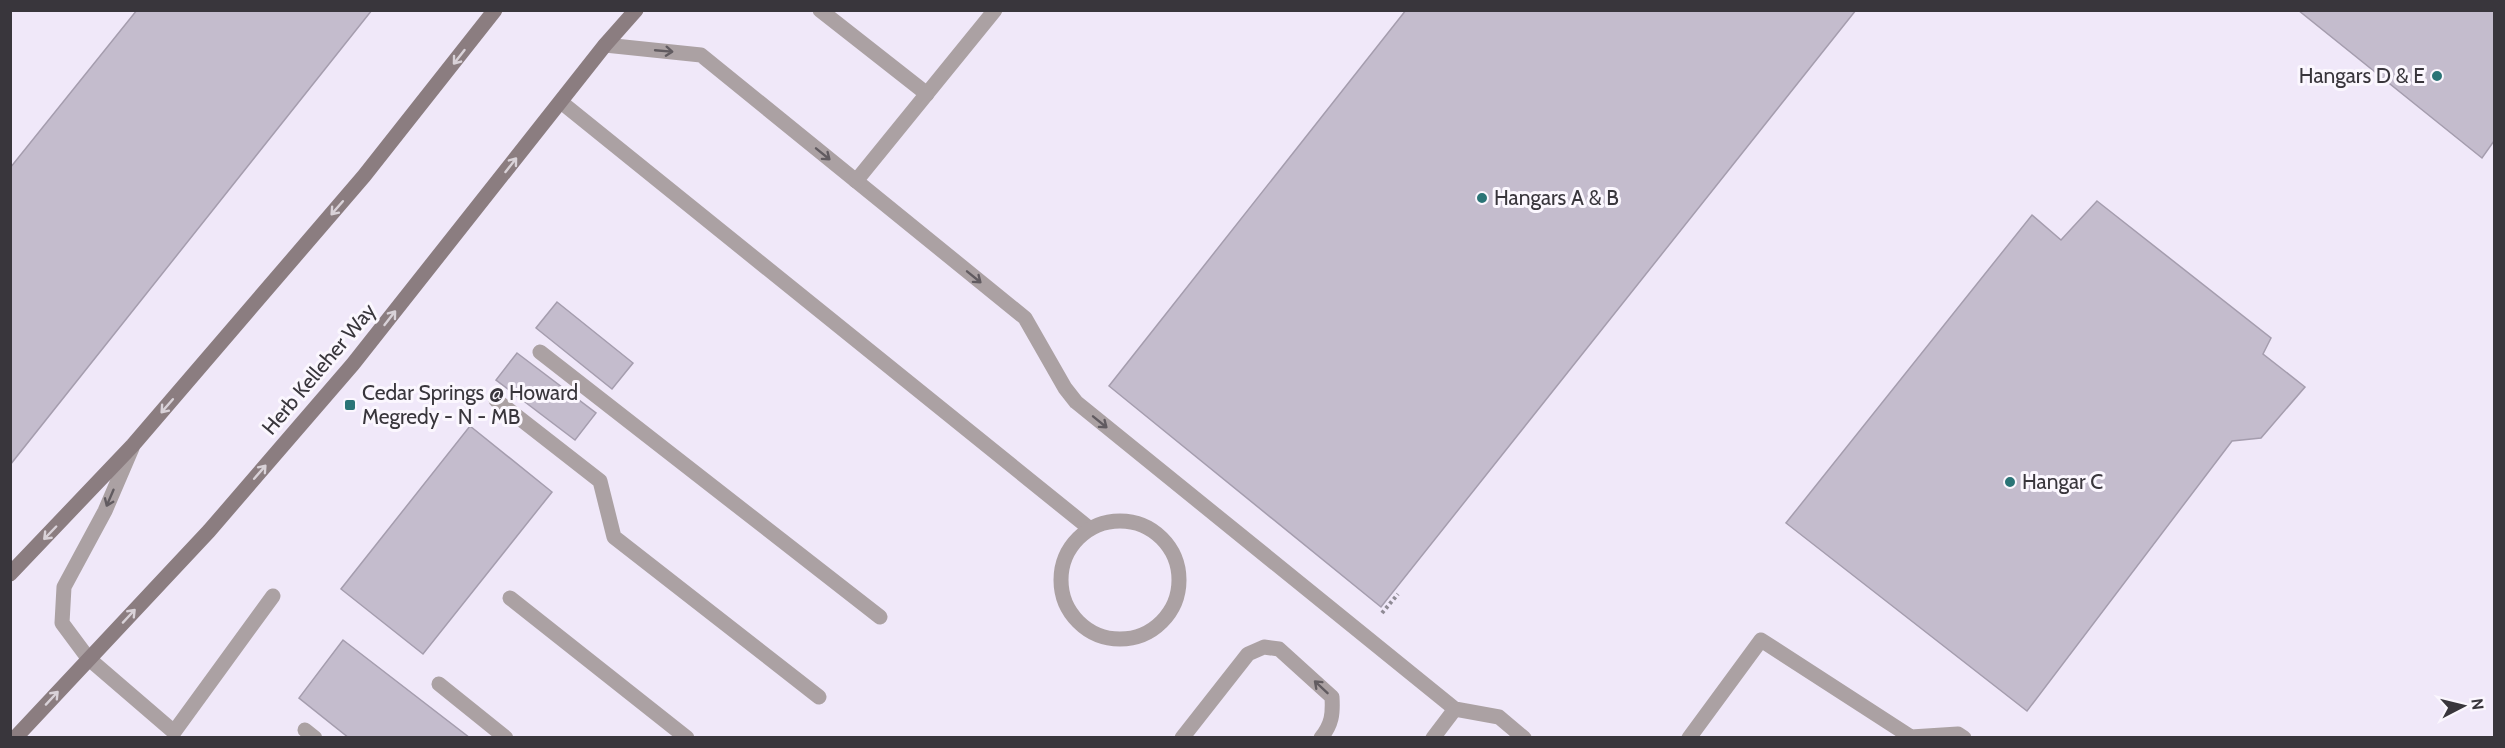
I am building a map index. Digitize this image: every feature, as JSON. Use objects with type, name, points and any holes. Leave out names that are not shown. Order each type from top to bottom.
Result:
[{"type":"main road","points":[[10,574],[134,445],[364,176],[495,10]]},
{"type":"main road","name":"Herb Kelleher Way","points":[[15,738],[209,531],[353,364],[605,45],[636,10]]},
{"type":"lane","points":[[820,10],[927,94]]},
{"type":"lane","points":[[856,181],[993,11]]},
{"type":"lane","points":[[605,45],[701,55],[1025,318],[1065,388],[1076,402],[1455,709],[1498,717],[1524,738]]},
{"type":"lane","points":[[561,102],[1089,528]]},
{"type":"lane","points":[[540,352],[880,617]]},
{"type":"lane","points":[[496,400],[600,482],[614,537],[819,697]]},
{"type":"lane","points":[[134,445],[105,511],[64,587],[62,623],[88,658],[174,732],[273,596]]},
{"type":"lane","points":[[1107,522],[1134,523],[1159,535],[1171,550],[1178,576],[1174,604],[1164,620],[1150,632],[1131,639],[1110,639],[1090,632],[1074,619],[1064,601],[1060,580],[1064,560],[1073,542],[1089,528],[1107,522]]},
{"type":"lane","points":[[510,598],[687,738]]},
{"type":"lane","points":[[1697,735],[1761,640],[1911,737],[1958,734],[1964,738]]},
{"type":"lane","points":[[1182,738],[1248,654],[1264,647],[1279,649],[1332,697],[1333,714],[1329,728],[1321,738]]},
{"type":"lane","points":[[439,684],[506,738]]},
{"type":"lane","points":[[1433,738],[1455,709]]},
{"type":"path","points":[[1376,621],[1398,594]]},
{"type":"building","points":[[137,10],[372,10],[10,465],[10,168]]},
{"type":"building","name":"Hangars A & B","points":[[1406,10],[1856,10],[1381,607],[1109,386]]},
{"type":"building","name":"Hangars D & E","points":[[2298,10],[2494,10],[2494,141],[2482,158]]},
{"type":"building","name":"Hangar C","points":[[2097,201],[2271,338],[2263,354],[2305,387],[2261,438],[2232,441],[2027,711],[1786,523],[2032,215],[2061,240]]},
{"type":"building","points":[[557,302],[633,363],[612,389],[536,328]]},
{"type":"building","points":[[517,353],[596,413],[575,440],[496,380]]},
{"type":"building","points":[[470,426],[552,492],[423,654],[341,589]]},
{"type":"building","points":[[343,640],[470,738],[349,738],[299,698]]},
{"type":"place","name":"Hangars D & E","points":[[2437,76]]},
{"type":"place","name":"Hangars A & B","points":[[1482,198]]},
{"type":"place","name":"Cedar Springs @ Howard Megredy - N - MB","points":[[350,405]]},
{"type":"place","name":"Hangar C","points":[[2010,482]]}]
